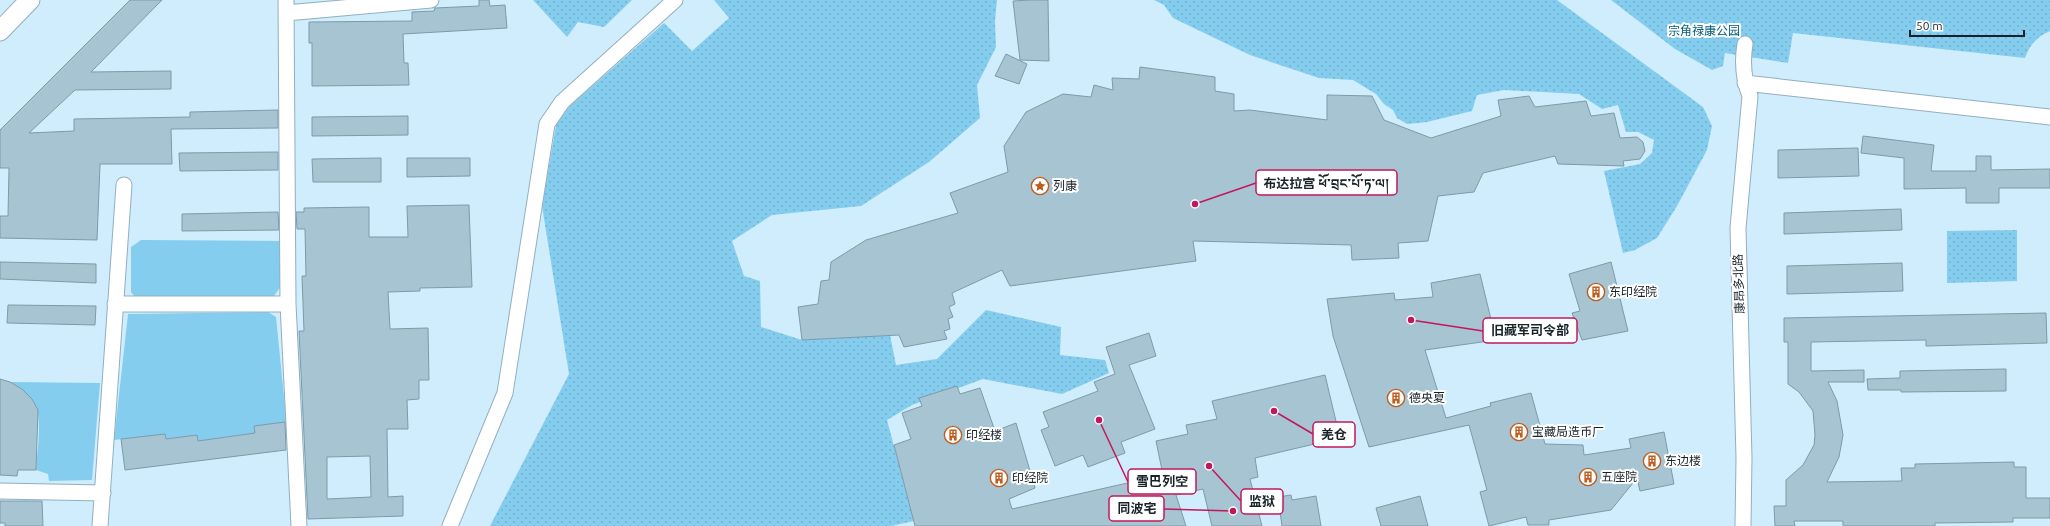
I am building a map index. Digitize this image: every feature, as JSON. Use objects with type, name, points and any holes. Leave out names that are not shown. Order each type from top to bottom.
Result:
[{"type":"main road","points":[[0,31],[30,0]]},
{"type":"street","points":[[298,526],[288,304],[286,7],[431,0]]},
{"type":"street","points":[[450,526],[505,393],[547,124],[562,102],[675,0]]},
{"type":"street","name":"康昂多北路","points":[[1743,526],[1744,458],[1738,228],[1750,96],[1745,83],[1742,61],[1745,44]]},
{"type":"street","points":[[1745,83],[2050,117]]},
{"type":"street","points":[[100,526],[124,185]]},
{"type":"street","points":[[116,304],[288,304]]},
{"type":"street","points":[[0,491],[103,493]]},
{"type":"green space","points":[[533,0],[632,0],[604,27],[578,22],[567,37]]},
{"type":"green space","points":[[714,0],[997,0],[995,21],[996,47],[977,85],[980,118],[929,162],[861,206],[772,215],[732,241],[744,276],[760,281],[761,327],[802,340],[890,335],[896,365],[937,359],[986,310],[1061,327],[1060,355],[1105,360],[1109,373],[1062,394],[983,379],[912,405],[887,420],[914,521],[891,526],[490,526],[569,374],[542,206],[557,120],[572,104],[664,23],[692,51],[729,18]]},
{"type":"green space","points":[[1154,0],[1557,0],[1703,107],[1712,126],[1707,150],[1677,206],[1657,238],[1635,250],[1623,253],[1604,171],[1640,164],[1652,153],[1654,140],[1638,132],[1626,132],[1618,105],[1602,109],[1579,94],[1504,90],[1477,95],[1472,111],[1427,122],[1407,124],[1397,118],[1393,110],[1384,104],[1376,94],[1353,80],[1319,78],[1250,55],[1173,18],[1164,5]]},
{"type":"green space","name":"宗角禄康公园","points":[[1611,0],[2050,0],[2050,31],[2034,42],[2025,58],[1793,33],[1788,63],[1725,53],[1723,66],[1712,70],[1675,49]]},
{"type":"green space","points":[[2017,230],[2017,281],[1947,283],[1947,231]]},
{"type":"green space","points":[[141,240],[280,241],[281,286],[274,296],[135,297],[131,292],[131,247]]},
{"type":"green space","points":[[268,312],[276,317],[289,447],[288,450],[284,423],[254,426],[255,433],[198,441],[197,435],[166,439],[165,434],[114,440],[128,314]]},
{"type":"green space","points":[[10,382],[100,383],[92,480],[49,481],[48,474],[36,470],[39,423],[36,406],[32,399],[22,389]]},
{"type":"building","points":[[130,0],[162,0],[91,72],[171,71],[171,89],[75,90],[29,133],[74,131],[74,119],[190,117],[190,112],[278,110],[278,128],[171,129],[172,164],[100,164],[97,240],[0,238],[0,216],[8,216],[9,168],[0,168],[0,130]]},
{"type":"building","points":[[479,0],[489,0],[490,6],[505,5],[507,28],[403,34],[404,63],[408,63],[409,85],[312,86],[312,43],[309,43],[309,22],[412,21],[412,12],[434,11],[435,8],[479,6]]},
{"type":"building","points":[[1048,0],[1049,61],[1020,60],[1013,1]]},
{"type":"building","points":[[1006,54],[1027,64],[1019,84],[995,76]]},
{"type":"building","points":[[1140,67],[1215,77],[1215,91],[1234,94],[1234,111],[1250,110],[1327,120],[1327,95],[1372,96],[1384,120],[1431,138],[1501,116],[1498,100],[1529,96],[1535,107],[1586,101],[1591,116],[1614,113],[1620,138],[1637,137],[1643,142],[1645,151],[1640,159],[1623,161],[1624,166],[1558,164],[1555,156],[1483,173],[1474,192],[1438,196],[1428,241],[1398,243],[1399,258],[1352,260],[1351,245],[1193,241],[1196,261],[1010,286],[1002,270],[952,293],[955,304],[949,307],[953,317],[948,319],[950,329],[944,331],[947,339],[904,347],[899,335],[802,340],[798,307],[818,304],[821,281],[829,280],[831,262],[866,240],[958,213],[950,193],[1008,172],[1004,146],[1026,112],[1063,94],[1091,97],[1094,85],[1113,90],[1112,78],[1139,79]]},
{"type":"building","points":[[408,116],[408,135],[312,136],[312,117]]},
{"type":"building","points":[[1863,136],[1934,145],[1931,171],[1976,171],[1976,156],[1991,156],[1991,170],[2050,169],[2050,188],[1999,188],[1999,203],[1966,203],[1966,188],[1904,189],[1904,158],[1861,153]]},
{"type":"building","points":[[1858,148],[1859,176],[1778,178],[1778,150]]},
{"type":"building","points":[[278,152],[278,170],[180,171],[179,153]]},
{"type":"building","points":[[381,158],[381,182],[313,182],[312,159]]},
{"type":"building","points":[[407,158],[470,158],[470,176],[407,177]]},
{"type":"building","points":[[469,205],[472,287],[420,288],[420,291],[388,292],[390,329],[428,328],[429,380],[419,380],[419,399],[407,400],[408,429],[387,429],[388,497],[403,496],[403,516],[308,519],[299,331],[304,331],[302,276],[306,276],[305,229],[297,229],[296,212],[304,212],[304,208],[369,207],[369,237],[408,237],[407,206]],"holes":[[[370,456],[371,497],[327,499],[327,457]]]},
{"type":"building","points":[[1901,209],[1902,230],[1784,234],[1784,213]]},
{"type":"building","points":[[278,212],[279,230],[182,231],[182,214]]},
{"type":"building","points":[[0,262],[96,264],[96,283],[0,279]]},
{"type":"building","name":"东印经院","points":[[1611,262],[1628,331],[1582,340],[1572,313],[1580,311],[1569,274]]},
{"type":"building","points":[[1902,263],[1903,291],[1787,294],[1787,266]]},
{"type":"building","points":[[1480,274],[1496,340],[1425,350],[1446,418],[1491,406],[1490,403],[1531,393],[1545,444],[1583,445],[1584,455],[1631,448],[1629,439],[1664,432],[1674,484],[1640,491],[1637,478],[1611,510],[1549,520],[1549,525],[1528,525],[1526,517],[1489,526],[1480,492],[1487,490],[1469,425],[1369,447],[1333,336],[1327,299],[1394,293],[1395,300],[1433,297],[1431,283]]},
{"type":"building","points":[[8,305],[96,306],[95,325],[7,323]]},
{"type":"building","points":[[2046,313],[2047,343],[1926,346],[1926,340],[1811,342],[1811,371],[1864,370],[1864,382],[1828,382],[1837,401],[1843,435],[1839,457],[1827,482],[1902,481],[1901,468],[1915,468],[1915,464],[2014,462],[2014,467],[2026,467],[2026,498],[2050,498],[2050,518],[2013,518],[2013,522],[1935,523],[1935,526],[1843,526],[1843,521],[1794,521],[1795,526],[1775,526],[1774,506],[1786,506],[1786,480],[1803,465],[1814,445],[1815,435],[1813,411],[1799,392],[1788,384],[1788,342],[1784,342],[1784,318]]},
{"type":"building","points":[[1149,333],[1156,356],[1129,365],[1155,429],[1121,442],[1125,453],[1088,467],[1083,455],[1055,466],[1041,430],[1049,427],[1043,412],[1098,391],[1094,382],[1115,374],[1106,347]]},
{"type":"building","points":[[2006,369],[2006,391],[1901,392],[1901,390],[1868,390],[1867,379],[1900,378],[1900,371]]},
{"type":"building","points":[[1325,375],[1340,438],[1255,458],[1258,477],[1250,479],[1262,526],[1212,526],[1203,489],[1176,495],[1186,526],[915,526],[894,445],[911,439],[902,413],[922,406],[919,398],[957,386],[960,394],[980,388],[995,431],[1016,423],[1035,488],[1009,499],[1012,509],[1163,475],[1156,441],[1188,434],[1186,425],[1217,419],[1212,401]]},
{"type":"building","points":[[0,379],[10,382],[22,389],[32,399],[38,410],[36,470],[18,470],[17,476],[0,475]]},
{"type":"building","points":[[285,422],[286,450],[125,470],[121,439],[165,434],[166,439],[197,435],[198,441],[255,433],[254,426]]},
{"type":"building","points":[[1291,495],[1292,500],[1316,496],[1321,526],[1282,526],[1278,497]]},
{"type":"building","points":[[1420,496],[1428,526],[1381,526],[1376,508]]},
{"type":"building","points":[[0,501],[42,501],[43,526],[5,526],[5,523],[0,523]]},
{"type":"place","name":"列康","points":[[1040,186]]},
{"type":"place","name":"布达拉宫 ཕོ་བྲང་པོ་ཏ་ལ།","points":[[1195,204]]},
{"type":"place","name":"东印经院","points":[[1596,292]]},
{"type":"place","name":"旧藏军司令部","points":[[1411,320]]},
{"type":"place","name":"德央夏","points":[[1396,398]]},
{"type":"place","name":"羌仓","points":[[1274,411]]},
{"type":"place","name":"雪巴列空","points":[[1099,420]]},
{"type":"place","name":"宝藏局造币厂","points":[[1519,432]]},
{"type":"place","name":"印经楼","points":[[953,435]]},
{"type":"place","name":"东边楼","points":[[1652,461]]},
{"type":"place","name":"监狱","points":[[1209,466]]},
{"type":"place","name":"五座院","points":[[1588,477]]},
{"type":"place","name":"印经院","points":[[999,478]]},
{"type":"place","name":"同波宅","points":[[1233,511]]}]
